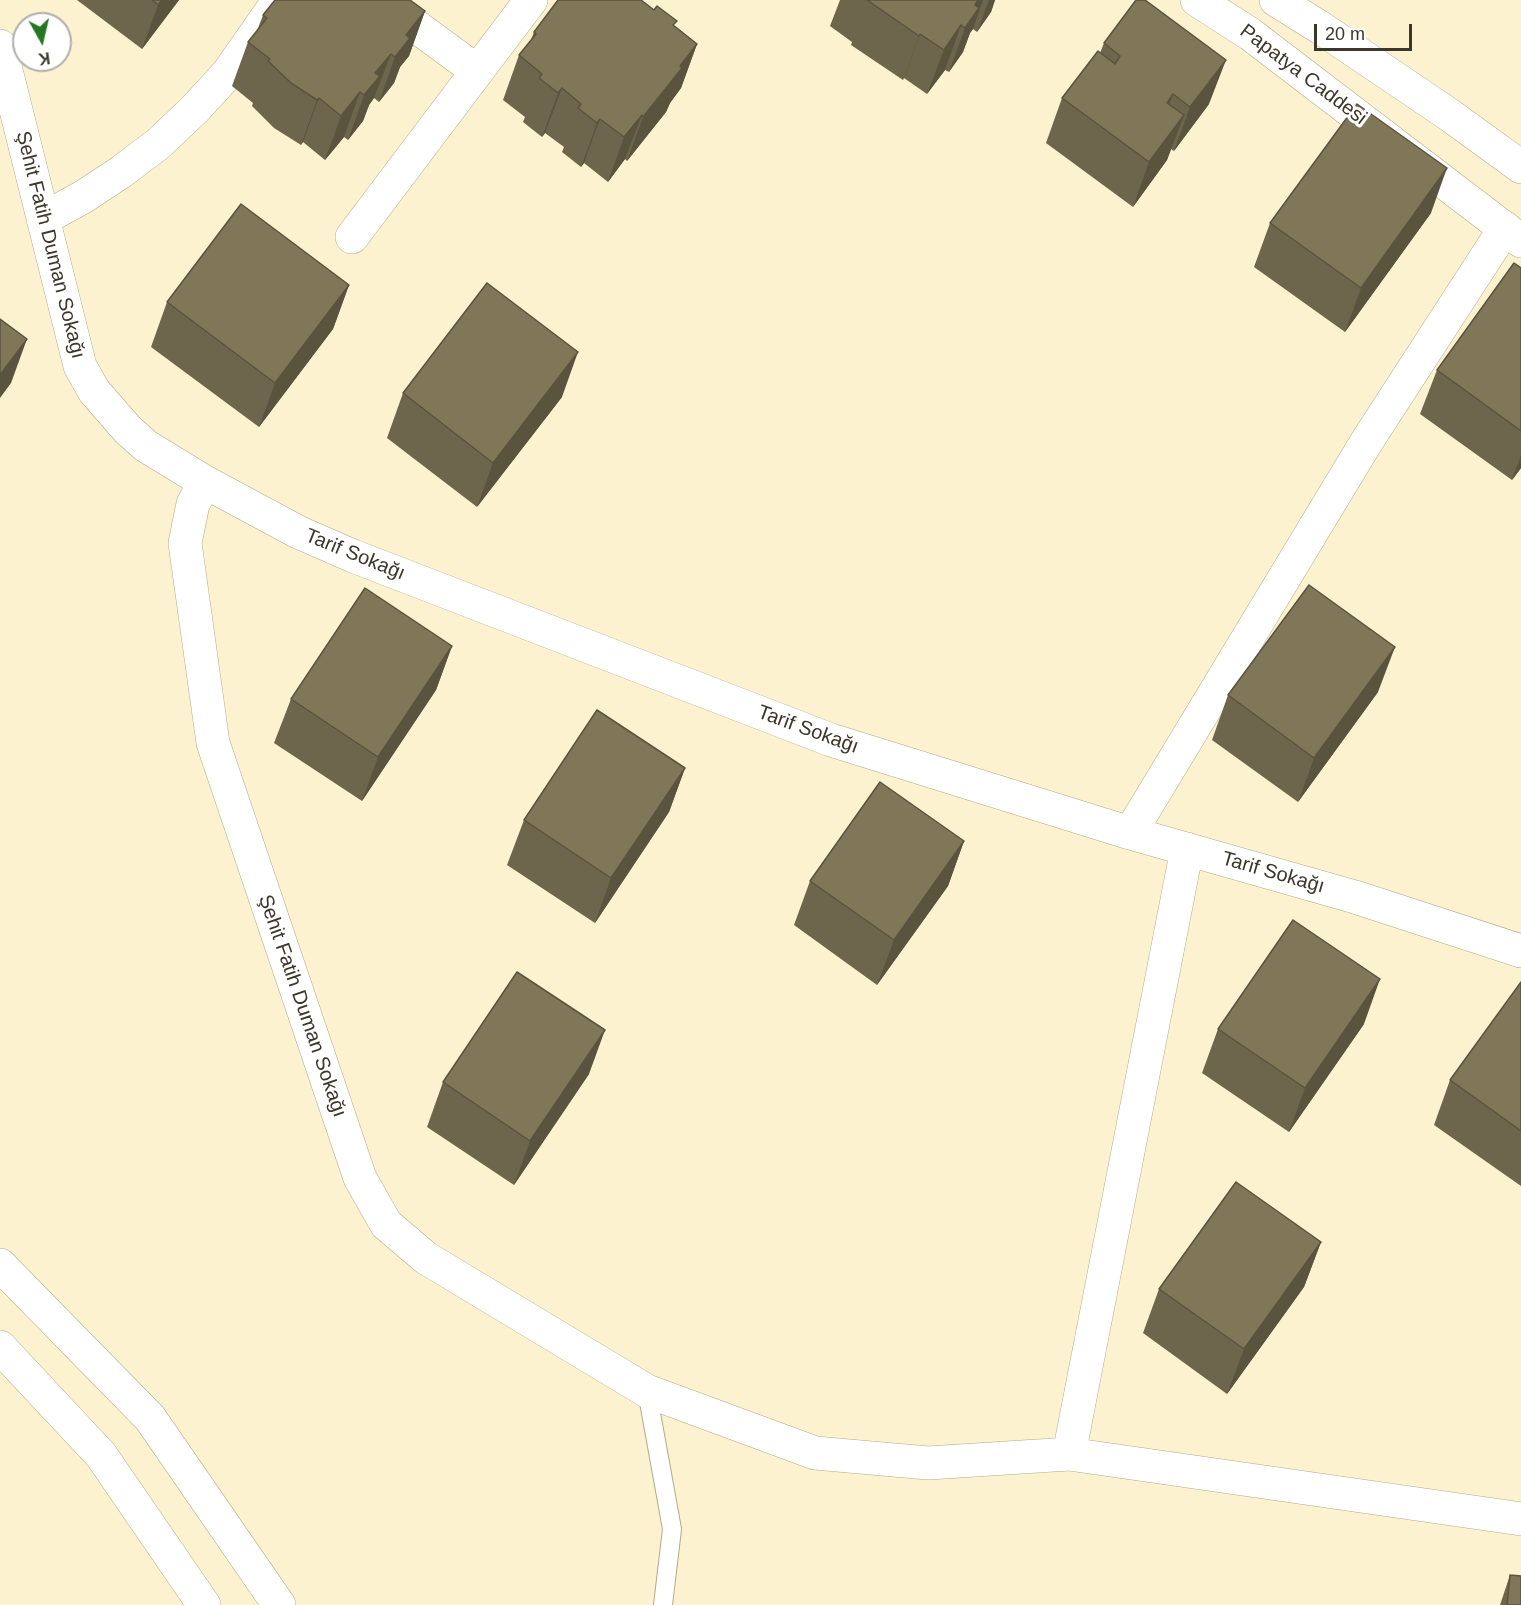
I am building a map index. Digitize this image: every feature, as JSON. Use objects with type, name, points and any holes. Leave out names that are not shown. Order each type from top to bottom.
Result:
[{"type":"street","points":[[43,219],[122,172],[158,144],[195,110],[228,73],[279,0]]},
{"type":"street","points":[[380,0],[477,71]]},
{"type":"street","points":[[352,237],[531,0]]},
{"type":"street","name":"Papatya Caddesi","points":[[1197,0],[1251,34],[1513,235]]},
{"type":"street","points":[[1276,0],[1322,28],[1521,166]]},
{"type":"street","name":"Şehit Fatih Duman Sokağı","points":[[0,46],[80,366],[93,391],[128,430]]},
{"type":"street","points":[[1130,833],[1367,441],[1513,235]]},
{"type":"street","name":"Tarif Sokağı","points":[[128,430],[146,446],[205,482],[298,532],[353,556],[831,740],[1130,833],[1355,897],[1521,951]]},
{"type":"street","name":"Şehit Fatih Duman Sokağı","points":[[205,482],[193,504],[185,543],[213,743],[360,1178],[386,1224],[426,1257],[647,1391],[815,1453],[928,1464],[1069,1454],[1521,1519]]},
{"type":"street","points":[[1069,1454],[1187,849]]},
{"type":"street","points":[[0,1265],[150,1418],[279,1605]]},
{"type":"street","points":[[0,1347],[100,1455],[204,1605]]},
{"type":"lane","points":[[647,1391],[672,1529],[663,1605]]},
{"type":"building","points":[[152,0],[162,0],[158,5]]},
{"type":"building","points":[[275,0],[410,0],[425,11],[406,35],[410,38],[395,57],[391,54],[375,73],[380,76],[364,95],[360,92],[341,116],[319,98],[317,100],[291,83],[268,61],[270,59],[248,42],[267,18],[263,15]]},
{"type":"building","points":[[558,0],[641,0],[654,10],[657,6],[677,21],[673,25],[697,44],[680,66],[682,68],[624,137],[600,119],[597,123],[578,108],[581,104],[562,88],[558,93],[539,78],[542,74],[519,55]]},
{"type":"building","points":[[867,0],[978,0],[975,5],[979,8],[965,28],[961,25],[944,50],[920,34],[919,36]]},
{"type":"building","points":[[1136,0],[1145,0],[1226,60],[1190,107],[1173,94],[1167,103],[1184,115],[1149,162],[1062,98],[1098,51],[1115,64],[1120,56],[1104,43]]},
{"type":"building","points":[[1357,104],[1447,168],[1361,288],[1270,223]]},
{"type":"building","points":[[241,204],[349,285],[275,383],[167,302]]},
{"type":"building","points":[[1514,263],[1521,268],[1521,431],[1437,370]]},
{"type":"building","points":[[487,283],[578,352],[493,463],[403,393]]},
{"type":"building","points":[[0,319],[27,339],[0,375]]},
{"type":"building","points":[[1309,585],[1395,647],[1314,758],[1228,695]]},
{"type":"building","points":[[365,588],[452,646],[378,757],[291,699]]},
{"type":"building","points":[[597,710],[685,768],[611,878],[524,820]]},
{"type":"building","points":[[880,782],[964,841],[894,940],[810,881]]},
{"type":"building","points":[[1293,920],[1380,979],[1305,1088],[1218,1029]]},
{"type":"building","points":[[517,972],[605,1030],[530,1141],[443,1082]]},
{"type":"building","points":[[1521,982],[1521,1131],[1450,1080]]},
{"type":"building","points":[[1236,1182],[1321,1242],[1244,1349],[1159,1289]]},
{"type":"building","points":[[1510,1575],[1521,1576],[1521,1605],[1507,1605]]}]
